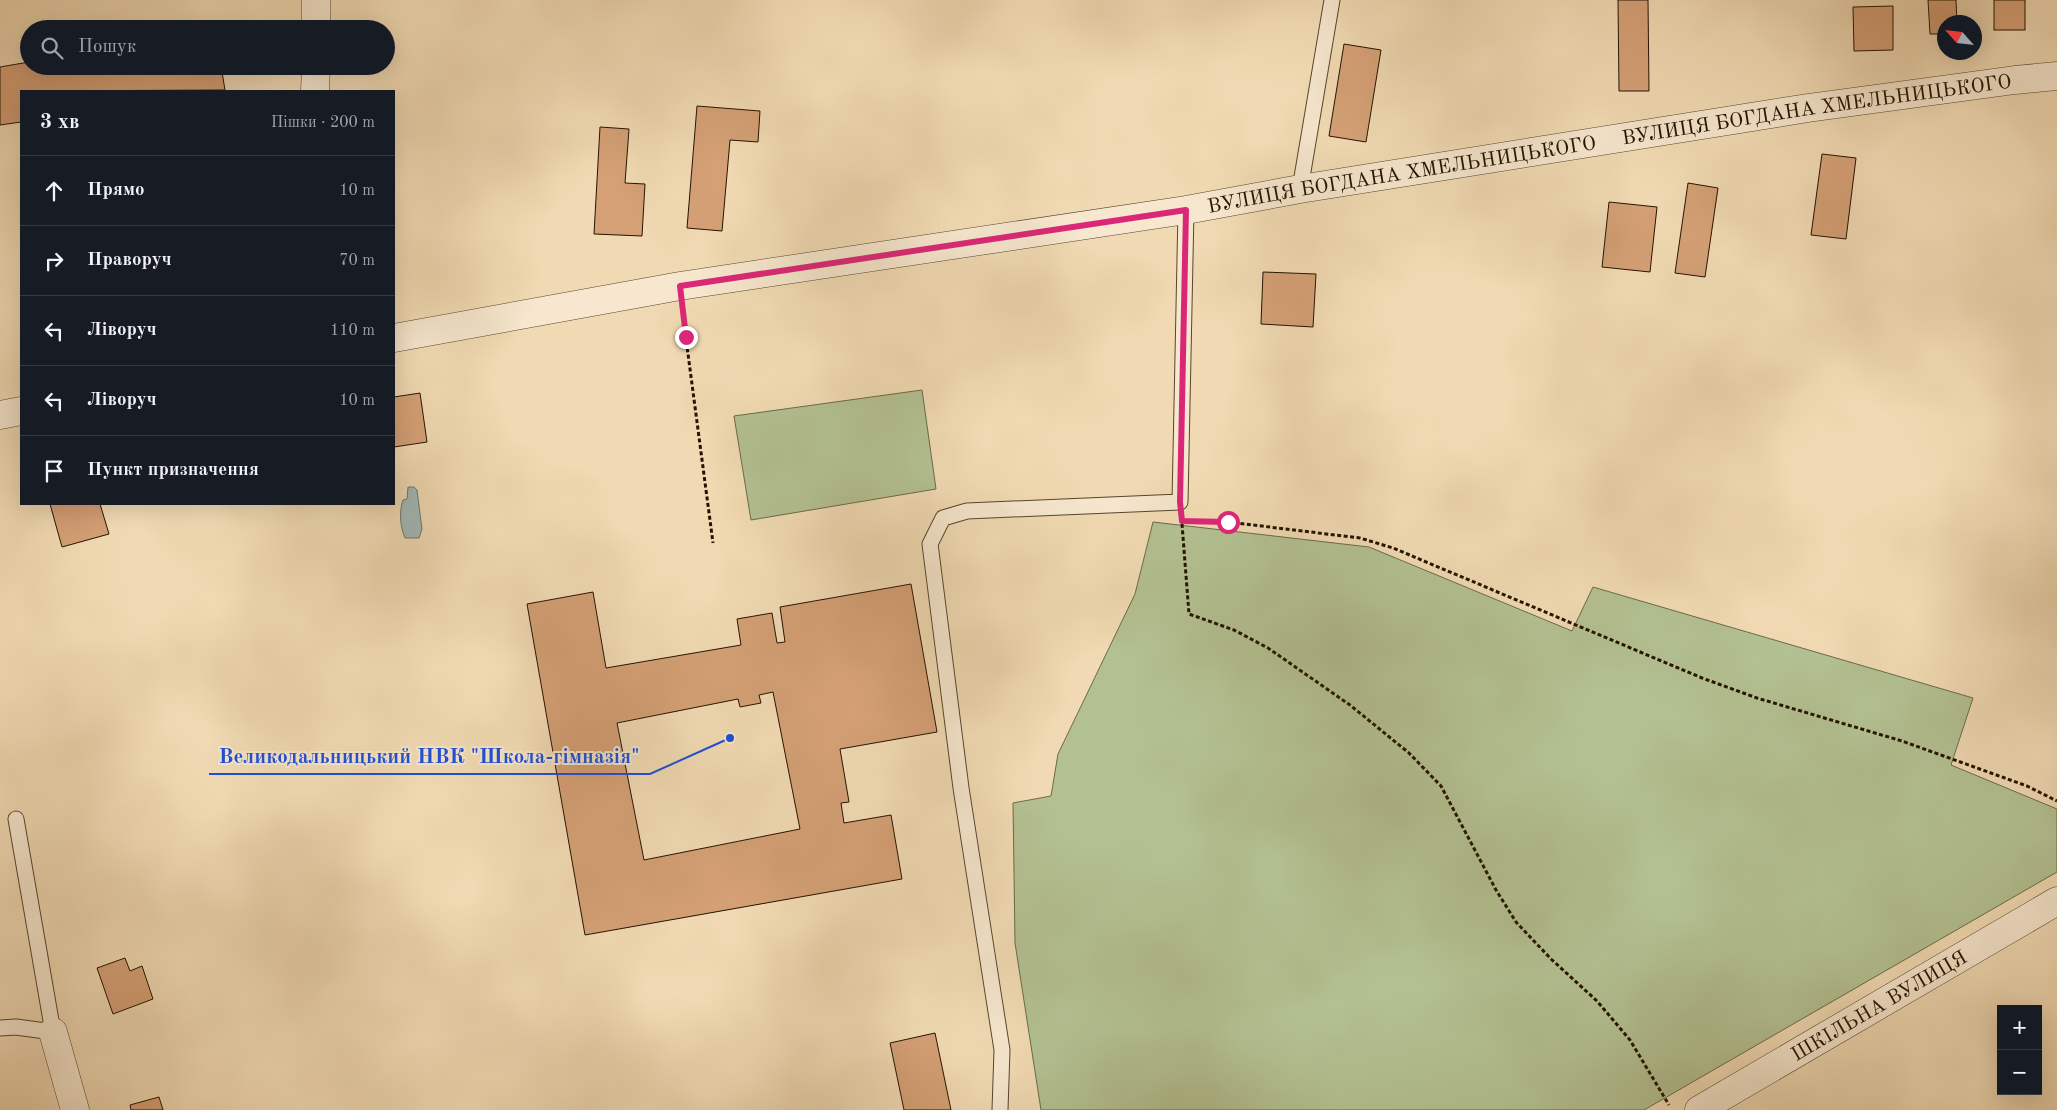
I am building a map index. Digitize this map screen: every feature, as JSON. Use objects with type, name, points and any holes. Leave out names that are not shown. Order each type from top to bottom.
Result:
[{"type":"street","points":[[316,0],[316,20]]},
{"type":"street","points":[[315,90],[316,75]]},
{"type":"street","name":"ВУЛИЦЯ БОГДАНА ХМЕЛЬНИЦЬКОГО","points":[[395,338],[680,286],[1186,210],[1300,189],[1808,108],[2057,76]]},
{"type":"street","points":[[0,415],[20,411]]},
{"type":"street","name":"ШКІЛЬНА ВУЛИЦЯ","points":[[1699,1110],[2057,901]]},
{"type":"street","points":[[53,1032],[75,1110]]},
{"type":"lane","points":[[1300,189],[1332,0]]},
{"type":"lane","points":[[1000,1110],[1002,1050],[962,788],[930,544],[944,518],[967,511],[1180,502],[1186,210]]},
{"type":"lane","points":[[0,1028],[16,1027],[53,1032],[16,819]]},
{"type":"path","points":[[680,286],[713,543]]},
{"type":"path","points":[[1180,502],[1189,614],[1234,630],[1268,648],[1350,705],[1409,753],[1441,786],[1496,890],[1516,922],[1551,959],[1598,1002],[1630,1040],[1672,1110]]},
{"type":"path","points":[[1182,521],[1228,522],[1360,538],[1392,548],[1702,678],[1757,698],[1902,741],[2028,786],[2057,801]]},
{"type":"green space","points":[[922,390],[936,489],[751,520],[734,416]]},
{"type":"green space","points":[[1153,522],[1369,547],[1572,631],[1593,587],[1973,698],[1951,765],[2057,809],[2057,872],[1644,1110],[1041,1110],[1015,943],[1013,803],[1051,796],[1058,754],[1135,594]]},
{"type":"water","points":[[408,487],[414,487],[417,490],[422,529],[419,538],[405,538],[402,529],[401,509],[403,500],[407,499]]},
{"type":"building","points":[[1618,0],[1648,0],[1649,91],[1619,91]]},
{"type":"building","points":[[1928,0],[1956,0],[1957,15],[1937,15],[1937,34],[1930,34]]},
{"type":"building","points":[[1994,0],[2025,0],[2025,30],[1994,30]]},
{"type":"building","points":[[1893,6],[1893,50],[1854,51],[1853,7]]},
{"type":"building","points":[[1344,44],[1381,50],[1366,142],[1329,136]]},
{"type":"building","points":[[20,64],[20,75],[222,75],[225,90],[20,90],[20,122],[0,125],[0,67]]},
{"type":"building","points":[[697,106],[760,111],[758,142],[730,140],[722,231],[687,228]]},
{"type":"building","points":[[600,127],[629,129],[625,183],[645,184],[642,236],[594,234]]},
{"type":"building","points":[[1822,154],[1856,158],[1846,239],[1811,235]]},
{"type":"building","points":[[1688,183],[1718,188],[1705,277],[1675,273]]},
{"type":"building","points":[[1609,202],[1657,207],[1650,272],[1602,267]]},
{"type":"building","points":[[1263,272],[1316,274],[1313,327],[1261,324]]},
{"type":"building","points":[[420,393],[427,442],[395,447],[395,397]]},
{"type":"building","points":[[50,505],[100,505],[109,534],[62,547]]},
{"type":"building","points":[[911,584],[937,732],[840,749],[849,802],[841,803],[844,823],[891,815],[902,879],[585,935],[527,604],[593,592],[606,668],[741,645],[737,619],[772,613],[777,643],[785,642],[780,607]],"holes":[[[773,692],[800,829],[644,860],[617,723],[738,699],[740,707],[761,703],[759,695]]]},
{"type":"building","points":[[125,958],[130,971],[142,966],[153,999],[113,1014],[97,968]]},
{"type":"building","points":[[935,1033],[951,1110],[904,1110],[890,1043]]},
{"type":"building","points":[[159,1097],[163,1110],[131,1110],[130,1105]]},
{"type":"place","name":"Великодальницький НВК \"Школа-гімназія\"","points":[[730,738]]},
{"type":"route","points":[[686,337],[680,286],[1186,210],[1180,502],[1182,521],[1228,522]]}]
